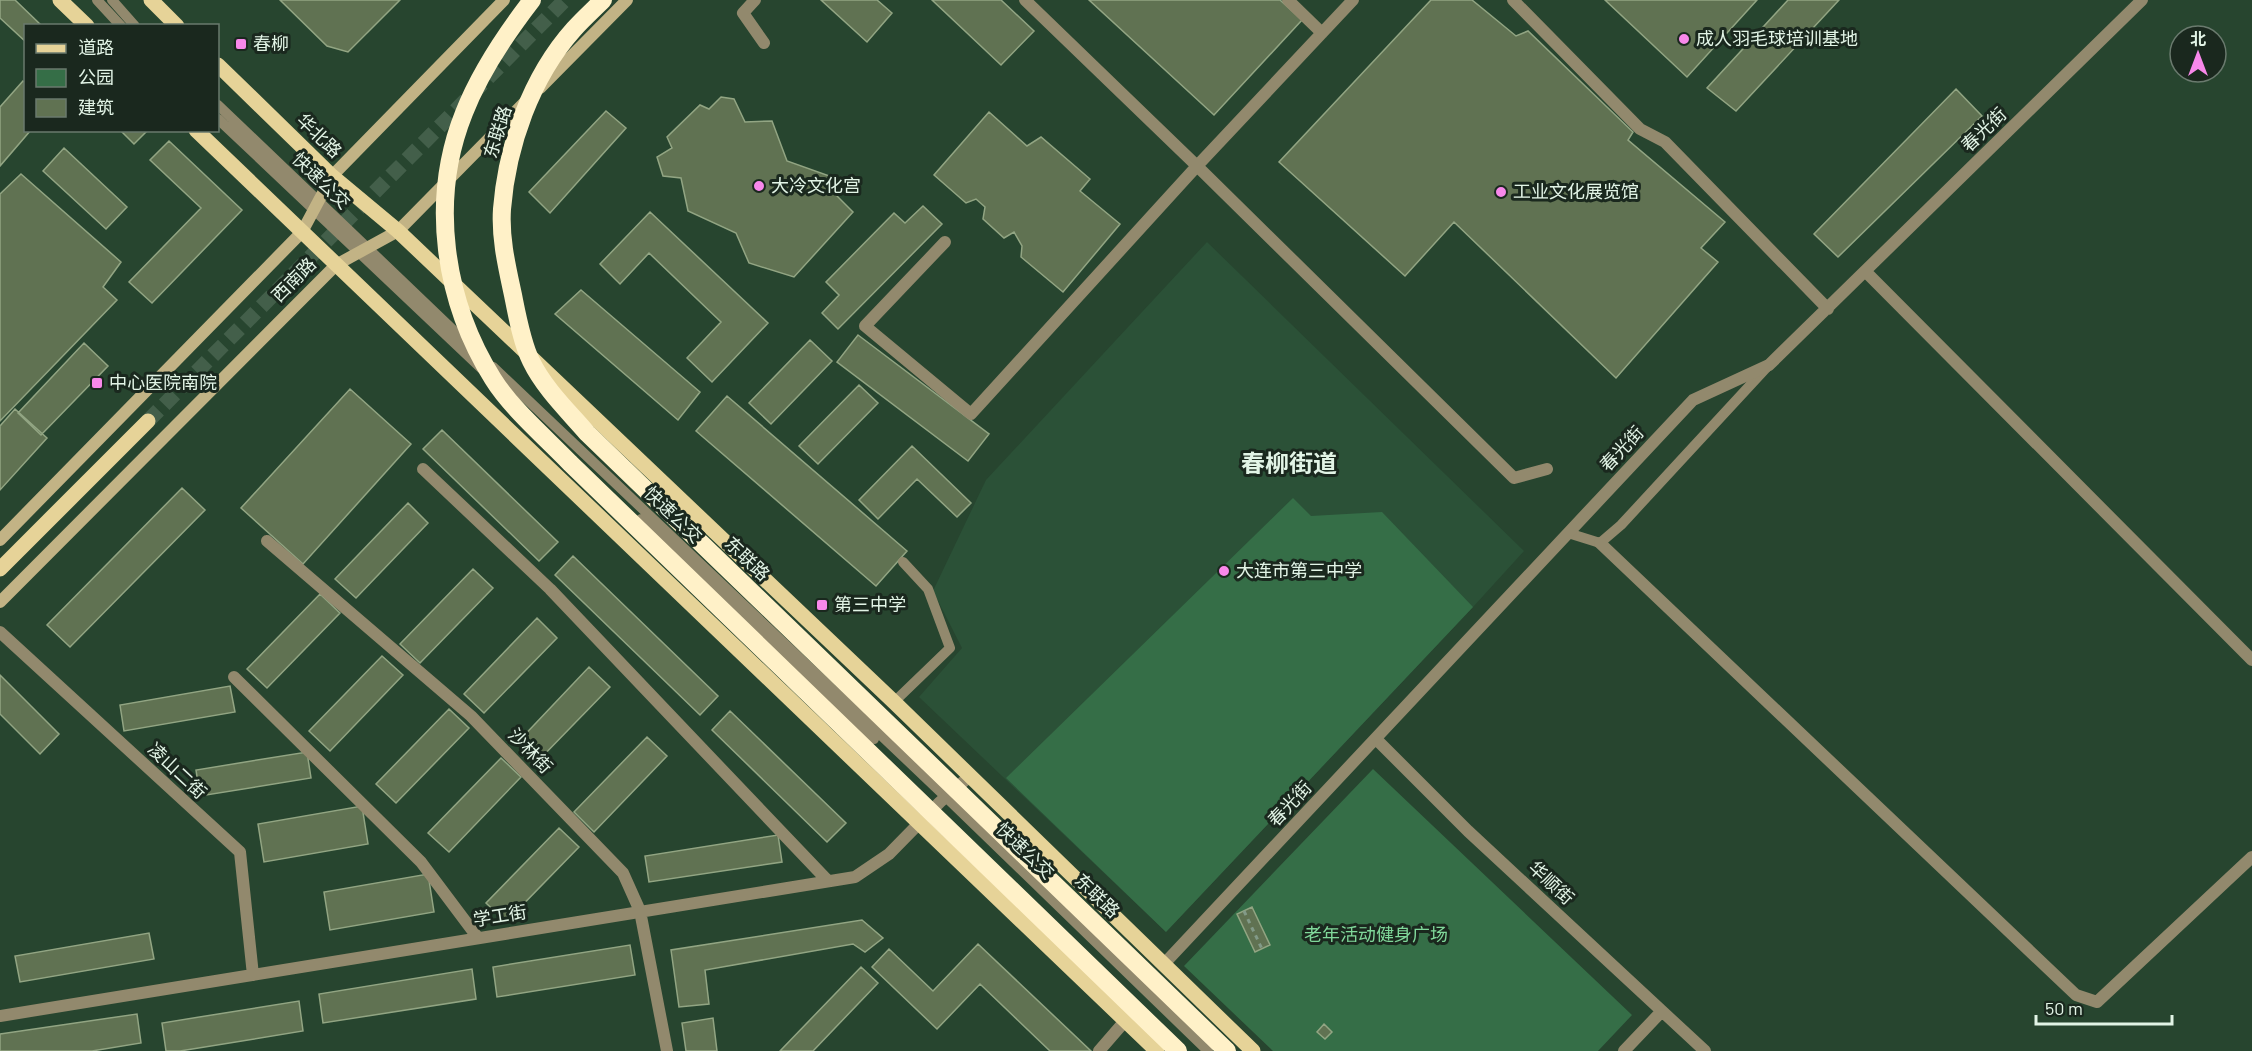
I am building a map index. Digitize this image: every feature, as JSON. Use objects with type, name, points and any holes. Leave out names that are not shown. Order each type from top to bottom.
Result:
[{"type":"highway","name":"东联路","points":[[532,0],[498,48],[463,114],[453,147],[446,187],[445,229],[449,269],[463,315],[494,381],[570,463],[1178,1051]]},
{"type":"highway","name":"东联路","points":[[603,0],[573,30],[552,59],[522,118],[506,179],[502,211],[503,241],[518,317],[530,361],[554,395],[587,433],[1227,1051]]},
{"type":"main road","points":[[60,0],[85,24]]},
{"type":"main road","points":[[151,0],[175,24]]},
{"type":"main road","name":"西南路","points":[[0,540],[302,232],[332,176],[504,0]]},
{"type":"main road","name":"西南路","points":[[0,602],[336,265],[398,231],[627,0]]},
{"type":"main road","name":"华北路","points":[[219,66],[332,176],[398,231],[894,702],[1253,1051]]},
{"type":"main road","points":[[198,132],[1157,1051]]},
{"type":"main road","points":[[0,569],[148,421]]},
{"type":"street","points":[[755,0],[743,13],[764,44]]},
{"type":"street","points":[[1025,0],[1514,478],[1547,468]]},
{"type":"street","points":[[1288,0],[1322,33]]},
{"type":"street","points":[[945,242],[865,326],[971,414],[1197,166],[1353,0]]},
{"type":"street","points":[[1513,0],[1640,129],[1665,142],[1828,309]]},
{"type":"street","name":"春光街","points":[[1163,965],[1694,400],[1769,365],[2142,0]]},
{"type":"street","points":[[1865,271],[2252,660]]},
{"type":"street","points":[[423,468],[550,589],[828,881]]},
{"type":"street","name":"沙林街","points":[[267,541],[471,716],[624,873],[640,911],[667,1051]]},
{"type":"street","points":[[1600,543],[2076,995],[2097,1002],[2252,857]]},
{"type":"street","name":"凌山二街","points":[[0,632],[240,852],[253,975]]},
{"type":"street","points":[[234,677],[421,862],[478,938]]},
{"type":"street","name":"华顺街","points":[[1376,739],[1468,831],[1705,1051]]},
{"type":"street","name":"学工街","points":[[0,1016],[855,877],[889,854],[970,776]]},
{"type":"street","points":[[1624,1051],[1662,1011]]},
{"type":"street","points":[[1099,1051],[1125,1020]]},
{"type":"lane","points":[[98,0],[119,24]]},
{"type":"lane","points":[[112,0],[133,24]]},
{"type":"lane","name":"快速公交","points":[[219,106],[316,206]]},
{"type":"lane","name":"快速公交","points":[[219,120],[363,250],[1208,1051]]},
{"type":"lane","points":[[1568,533],[1600,543],[1621,525],[1769,365]]},
{"type":"lane","points":[[894,702],[951,648],[928,588],[903,562]]},
{"type":"lane","name":"快速公交","points":[[943,800],[1198,1051]]},
{"type":"path","points":[[1244,911],[1262,949]]},
{"type":"shaded area","name":"大连市第三中学","points":[[1207,242],[1524,551],[1166,932],[919,697],[962,648],[933,591],[986,480]]},
{"type":"green space","points":[[1293,498],[1311,516],[1382,512],[1473,607],[1166,932],[1006,778]]},
{"type":"green space","name":"老年活动健身广场","points":[[1373,769],[1632,1015],[1598,1051],[1273,1051],[1184,966]]},
{"type":"building","points":[[0,0],[15,0],[40,24],[24,24],[24,40],[0,18]]},
{"type":"building","points":[[280,0],[400,0],[348,52],[327,46]]},
{"type":"building","points":[[821,0],[877,0],[892,13],[867,42]]},
{"type":"building","points":[[932,0],[1001,0],[1034,31],[1001,65]]},
{"type":"building","points":[[1089,0],[1280,0],[1302,20],[1214,115]]},
{"type":"building","name":"工业文化展览馆","points":[[1431,0],[1472,0],[1516,36],[1528,31],[1633,132],[1628,140],[1725,222],[1701,248],[1718,262],[1616,378],[1454,222],[1405,276],[1279,162]]},
{"type":"building","name":"成人羽毛球培训基地","points":[[1605,0],[1757,0],[1687,77]]},
{"type":"building","points":[[1788,0],[1839,0],[1736,111],[1707,88]]},
{"type":"building","points":[[24,82],[24,132],[29,132],[0,166],[0,107]]},
{"type":"building","points":[[1956,89],[1982,116],[1838,257],[1814,234]]},
{"type":"building","name":"大冷文化宫","points":[[721,97],[734,99],[745,122],[772,121],[787,161],[835,178],[836,195],[853,212],[794,277],[749,263],[736,233],[688,211],[681,178],[663,176],[657,157],[672,148],[667,137],[700,105],[709,109]]},
{"type":"building","points":[[606,111],[626,128],[550,213],[529,192]]},
{"type":"building","points":[[989,112],[1027,146],[1041,137],[1090,179],[1080,191],[1120,224],[1063,292],[1021,257],[1022,246],[1014,232],[1004,238],[983,219],[985,207],[976,199],[966,203],[934,175]]},
{"type":"building","points":[[122,132],[146,132],[134,144]]},
{"type":"building","points":[[169,141],[242,210],[152,303],[129,282],[201,208],[150,160]]},
{"type":"building","points":[[64,148],[127,207],[106,229],[43,171]]},
{"type":"building","points":[[21,174],[121,262],[103,287],[117,300],[0,421],[0,194]]},
{"type":"building","points":[[923,206],[942,224],[838,329],[822,313],[839,295],[826,282],[894,213],[905,223]]},
{"type":"building","points":[[650,212],[768,323],[712,382],[687,358],[721,322],[649,253],[620,284],[600,264]]},
{"type":"building","points":[[581,290],[700,392],[678,420],[555,314]]},
{"type":"building","points":[[858,335],[989,434],[968,461],[837,362]]},
{"type":"building","points":[[810,340],[832,361],[771,424],[749,403]]},
{"type":"building","points":[[84,343],[108,366],[41,435],[18,413]]},
{"type":"building","points":[[859,385],[878,403],[818,464],[799,446]]},
{"type":"building","points":[[350,389],[411,444],[303,564],[241,508]]},
{"type":"building","points":[[727,396],[907,551],[876,586],[696,431]]},
{"type":"building","points":[[15,409],[47,438],[0,490],[0,426]]},
{"type":"building","points":[[442,430],[558,542],[539,561],[423,449]]},
{"type":"building","points":[[912,446],[971,503],[957,517],[917,479],[878,519],[859,500]]},
{"type":"building","points":[[182,488],[205,510],[70,647],[47,625]]},
{"type":"building","points":[[408,503],[428,523],[356,598],[335,579]]},
{"type":"building","points":[[573,556],[718,696],[700,715],[555,575]]},
{"type":"building","points":[[473,569],[493,588],[420,663],[400,644]]},
{"type":"building","points":[[320,594],[340,613],[267,688],[247,669]]},
{"type":"building","points":[[537,618],[557,638],[484,713],[464,694]]},
{"type":"building","points":[[382,656],[403,675],[330,751],[309,731]]},
{"type":"building","points":[[589,667],[610,687],[537,762],[517,743]]},
{"type":"building","points":[[0,675],[59,734],[40,754],[0,714]]},
{"type":"building","points":[[230,686],[235,712],[124,731],[120,705]]},
{"type":"building","points":[[449,709],[469,728],[396,803],[376,784]]},
{"type":"building","points":[[730,711],[846,823],[827,842],[712,730]]},
{"type":"building","points":[[647,737],[667,756],[594,832],[574,812]]},
{"type":"building","points":[[307,752],[311,778],[200,796],[196,770]]},
{"type":"building","points":[[501,758],[521,777],[449,852],[428,833]]},
{"type":"building","points":[[362,806],[368,844],[264,862],[258,824]]},
{"type":"building","points":[[559,828],[579,847],[506,922],[486,903]]},
{"type":"building","points":[[778,835],[782,862],[649,882],[645,856]]},
{"type":"building","points":[[428,874],[434,912],[330,930],[324,892]]},
{"type":"building","points":[[1252,907],[1270,945],[1255,952],[1237,914]]},
{"type":"building","points":[[862,920],[883,938],[865,952],[853,944],[705,970],[709,1004],[679,1007],[671,950]]},
{"type":"building","points":[[149,933],[154,959],[20,982],[15,956]]},
{"type":"building","points":[[978,944],[1091,1051],[1050,1051],[980,984],[937,1029],[872,967],[889,949],[933,991]]},
{"type":"building","points":[[630,945],[635,975],[497,997],[493,967]]},
{"type":"building","points":[[861,967],[878,983],[813,1051],[780,1051]]},
{"type":"building","points":[[472,969],[476,999],[323,1023],[319,994]]},
{"type":"building","points":[[299,1001],[303,1031],[180,1051],[166,1051],[162,1023]]},
{"type":"building","points":[[137,1014],[141,1043],[92,1051],[0,1051],[0,1034]]},
{"type":"building","points":[[713,1018],[717,1051],[686,1051],[682,1023]]},
{"type":"building","points":[[1324,1024],[1332,1032],[1325,1039],[1317,1032]]},
{"type":"tunnel","points":[[148,421],[565,0]]},
{"type":"place","name":"成人羽毛球培训基地","points":[[1684,39]]},
{"type":"place","name":"春柳","points":[[241,44]]},
{"type":"place","name":"大冷文化宫","points":[[759,186]]},
{"type":"place","name":"工业文化展览馆","points":[[1501,192]]},
{"type":"place","name":"中心医院南院","points":[[97,383]]},
{"type":"place","name":"大连市第三中学","points":[[1224,571]]},
{"type":"place","name":"第三中学","points":[[822,605]]},
{"type":"district","name":"春柳街道","points":[[1289,464]]}]
